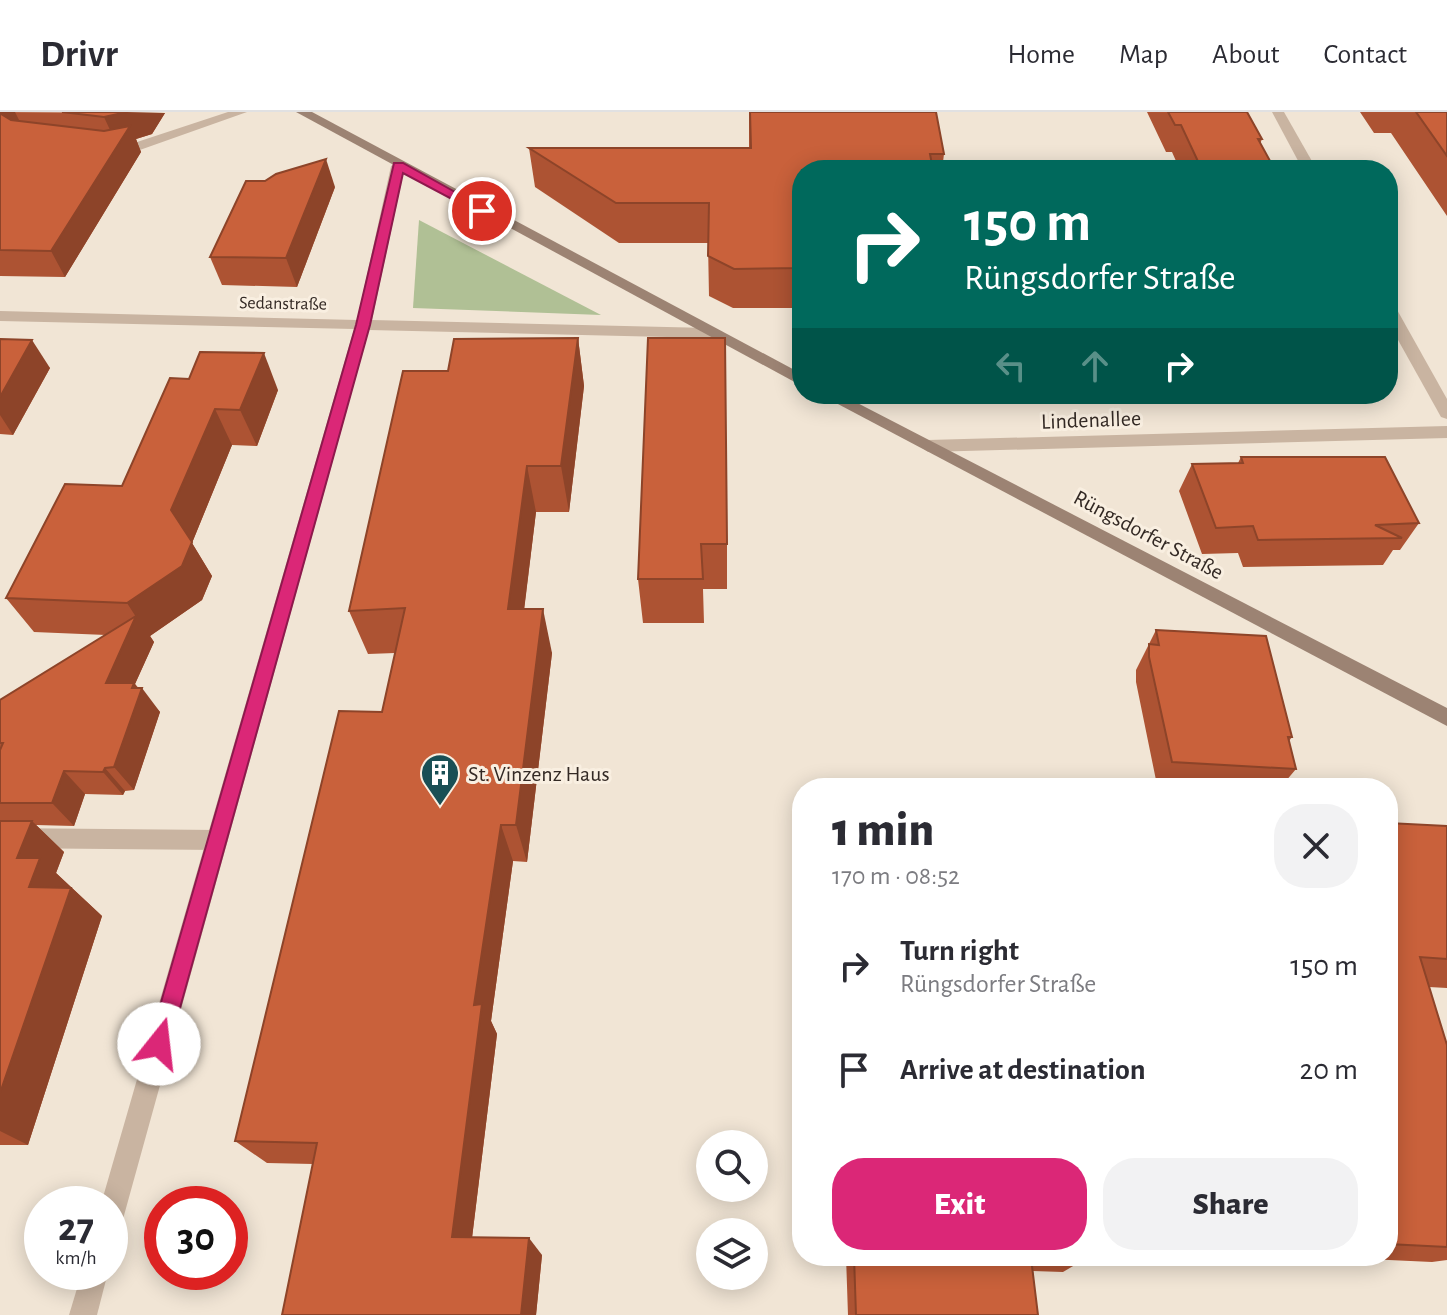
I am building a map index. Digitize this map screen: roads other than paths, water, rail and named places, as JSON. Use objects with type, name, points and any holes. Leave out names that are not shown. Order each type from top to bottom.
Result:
[{"type":"street","points":[[101,148],[132,148],[241,112]]},
{"type":"street","points":[[302,112],[792,376]]},
{"type":"street","points":[[1278,112],[1304,160]]},
{"type":"street","points":[[119,1186],[363,325],[398,166]]},
{"type":"street","name":"Sedanstraße","points":[[0,316],[709,333]]},
{"type":"street","points":[[1398,326],[1447,413]]},
{"type":"street","name":"Rüngsdorfer Straße","points":[[846,404],[1447,718]]},
{"type":"street","name":"Lindenallee","points":[[928,446],[1447,432]]},
{"type":"street","points":[[0,838],[217,840]]},
{"type":"street","points":[[83,1315],[90,1290]]},
{"type":"place","name":"St. Vinzenz Haus","points":[[440,807]]}]
